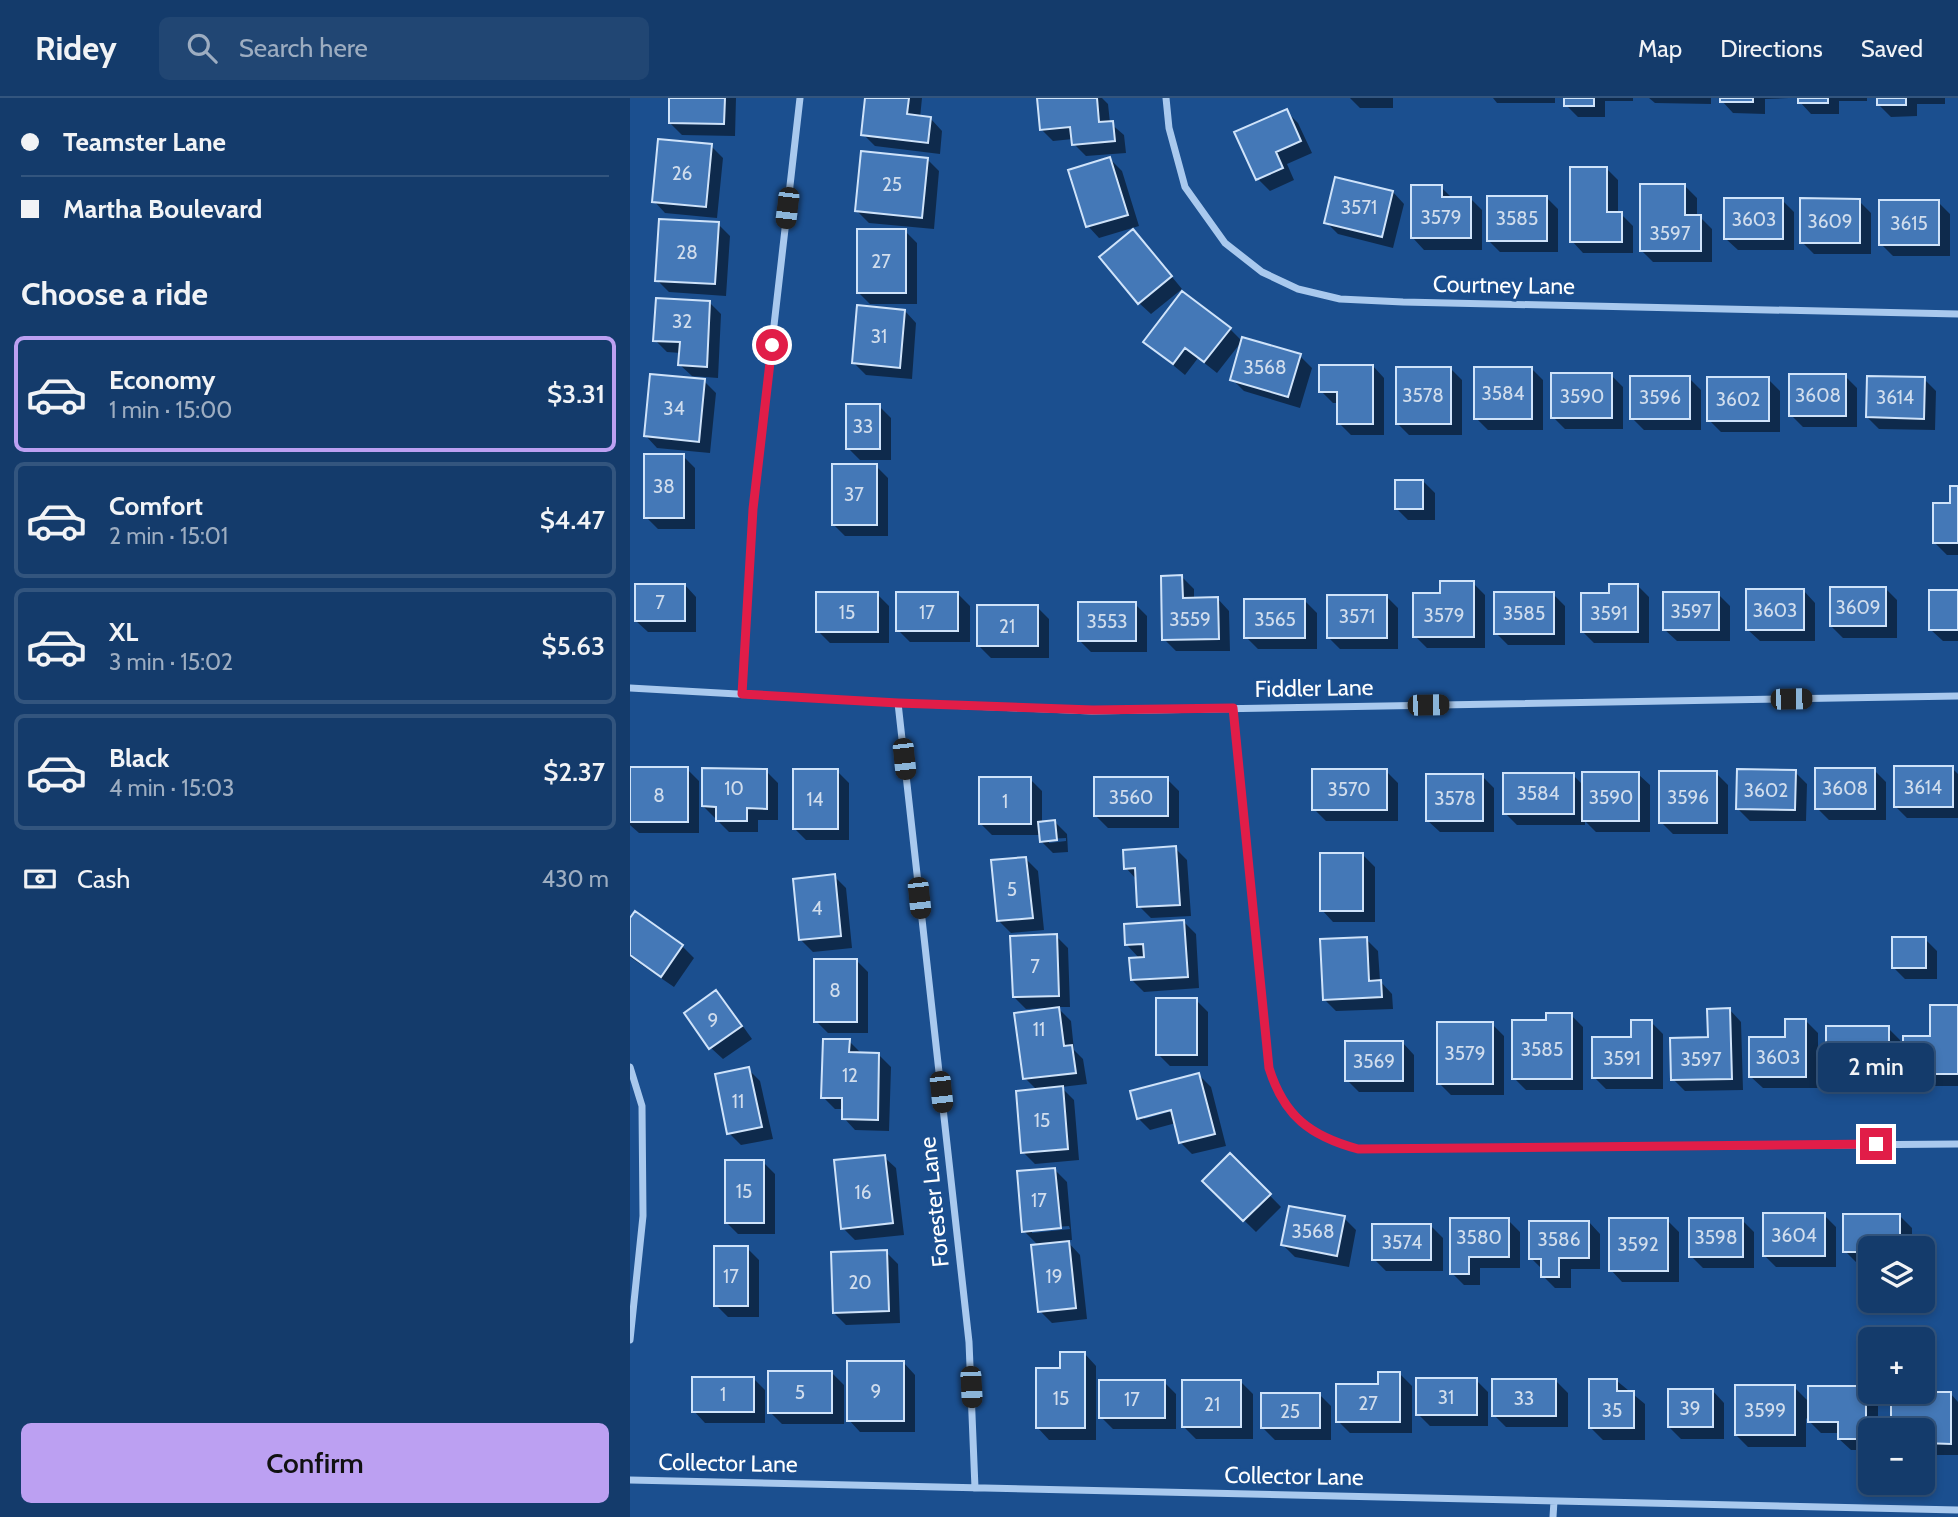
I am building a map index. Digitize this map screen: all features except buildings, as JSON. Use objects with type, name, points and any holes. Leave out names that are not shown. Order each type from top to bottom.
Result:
[{"type":"street","points":[[742,694],[753,509],[800,98]]},
{"type":"street","name":"Courtney Lane","points":[[1166,98],[1169,128],[1185,187],[1226,243],[1262,272],[1298,289],[1340,299],[1402,302],[1958,314]]},
{"type":"street","name":"Fiddler Lane","points":[[630,688],[898,703],[1093,710],[1958,696]]},
{"type":"street","name":"Forester Lane","points":[[898,703],[969,1342],[975,1488]]},
{"type":"street","points":[[1233,708],[1269,1068],[1275,1089],[1292,1115],[1328,1141],[1358,1149],[1958,1144]]},
{"type":"street","points":[[630,1067],[642,1106],[643,1216],[630,1339]]},
{"type":"street","name":"Collector Lane","points":[[630,1480],[1958,1510]]},
{"type":"street","points":[[1553,1517],[1554,1500]]},
{"type":"street","points":[[1878,1508],[1878,1517]]},
{"type":"route","points":[[772,345],[753,509],[742,694],[1093,710],[1233,708],[1269,1068],[1275,1089],[1292,1115],[1328,1141],[1358,1149],[1876,1144]]}]
